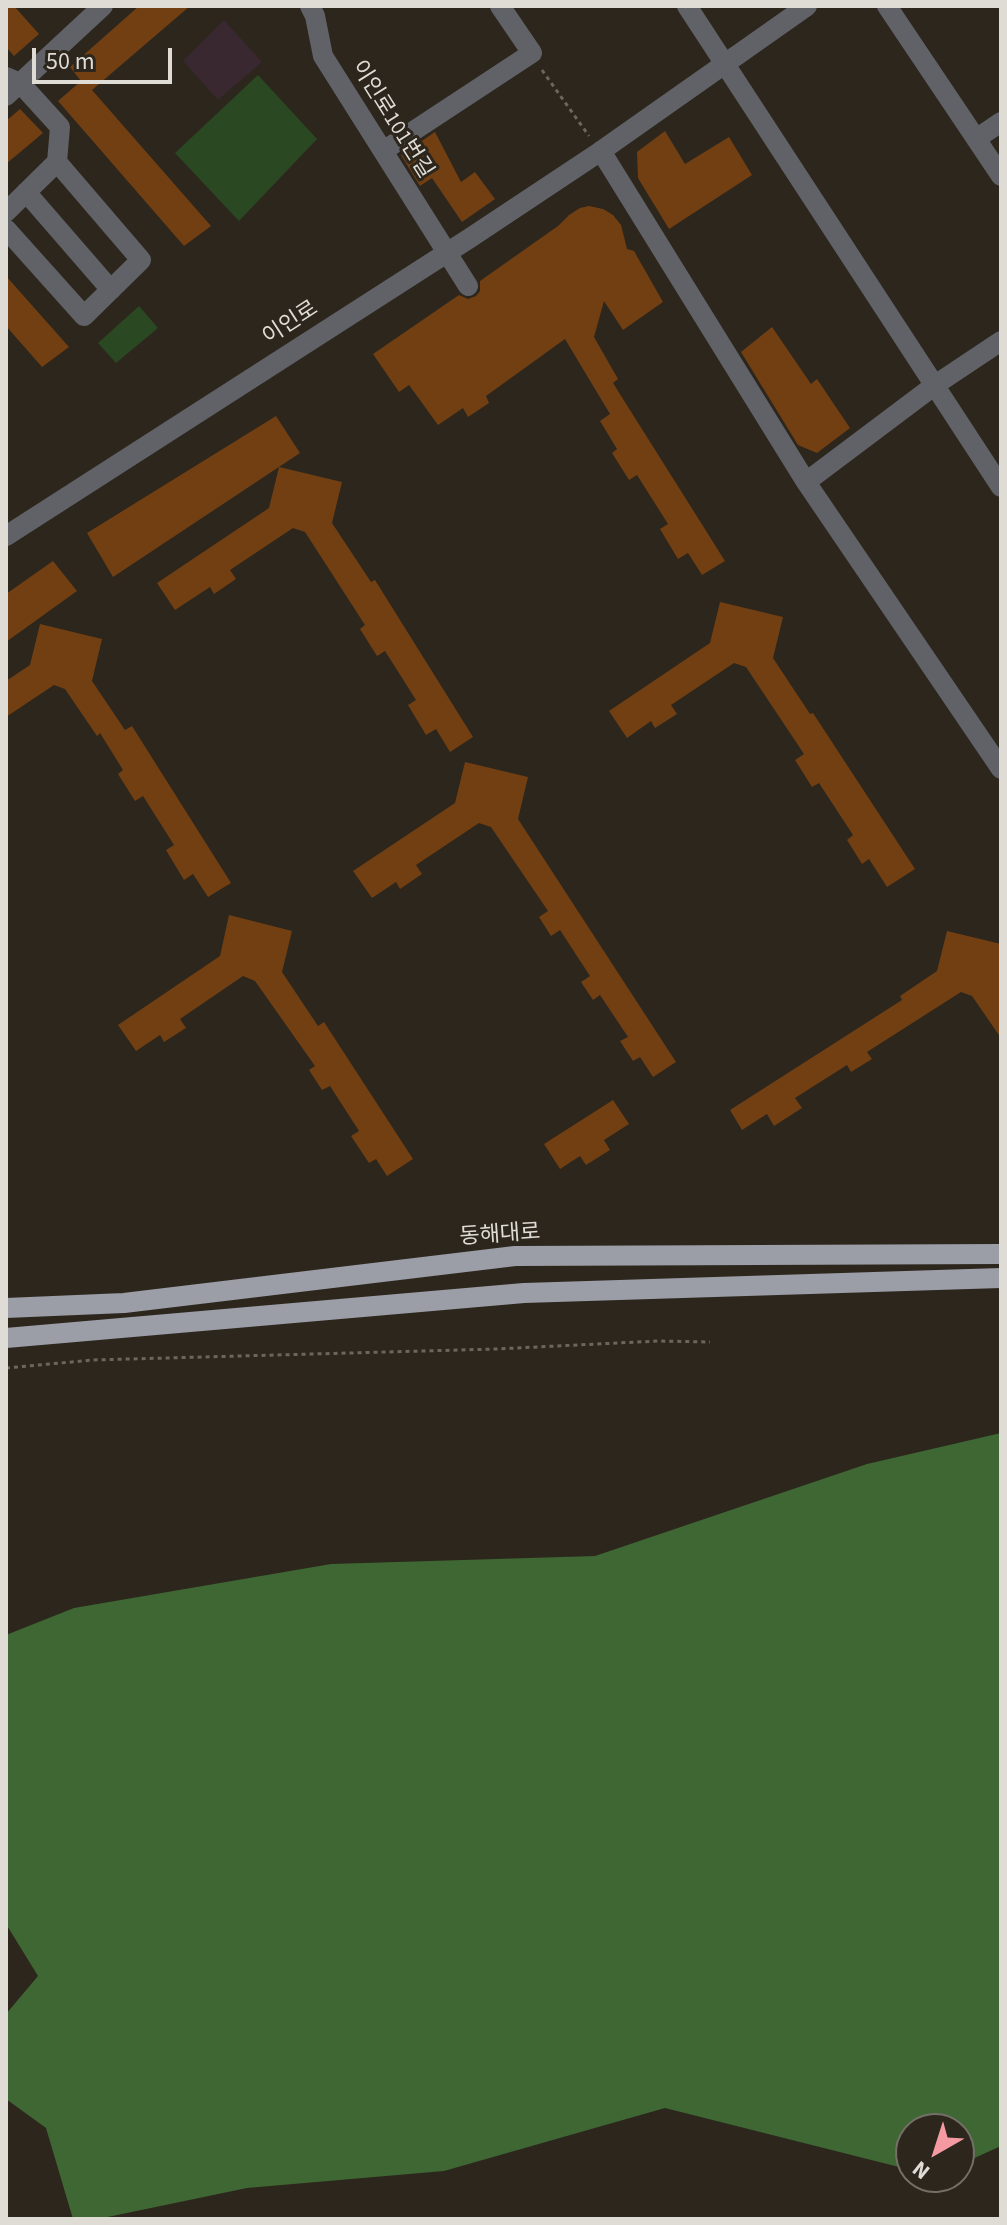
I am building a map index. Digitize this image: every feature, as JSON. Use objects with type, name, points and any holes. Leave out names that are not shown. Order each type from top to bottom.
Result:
[{"type":"main road","name":"동해대로","points":[[6,1308],[124,1303],[515,1256],[1001,1254]]},
{"type":"main road","points":[[6,1338],[524,1293],[1001,1278]]},
{"type":"street","points":[[6,212],[57,162],[60,127],[11,85],[103,6]]},
{"type":"street","name":"이인로101번길","points":[[310,6],[323,56],[468,286]]},
{"type":"street","points":[[383,151],[531,54],[500,6]]},
{"type":"street","points":[[687,6],[1001,487]]},
{"type":"street","name":"이인로","points":[[6,536],[447,253],[597,147],[725,64],[807,6]]},
{"type":"street","points":[[887,6],[1001,176]]},
{"type":"street","points":[[976,139],[1001,122]]},
{"type":"street","points":[[597,147],[806,482],[1001,769]]},
{"type":"street","points":[[6,229],[84,316],[141,260],[57,162]]},
{"type":"street","points":[[26,192],[111,290]]},
{"type":"street","points":[[806,482],[935,385],[1001,341]]},
{"type":"path","points":[[531,54],[597,147]]},
{"type":"path","points":[[6,1368],[93,1360],[496,1349],[658,1341],[710,1342]]},
{"type":"shaded area","points":[[224,20],[262,62],[218,100],[183,61]]},
{"type":"green space","points":[[258,75],[317,139],[239,221],[175,153]]},
{"type":"green space","points":[[139,306],[158,328],[116,363],[98,343]]},
{"type":"green space","points":[[1001,1433],[1001,2146],[975,2158],[975,2113],[895,2113],[895,2166],[665,2108],[444,2171],[247,2188],[98,2219],[73,2219],[46,2128],[6,2099],[6,2014],[38,1976],[6,1924],[6,1635],[74,1608],[331,1564],[595,1556],[867,1464]]},
{"type":"building","points":[[6,6],[14,6],[39,34],[14,56],[6,47]]},
{"type":"building","points":[[139,6],[190,6],[92,90],[211,226],[184,246],[58,101],[81,81],[70,67]]},
{"type":"building","points":[[20,109],[43,133],[6,164],[6,121]]},
{"type":"building","points":[[665,131],[685,164],[729,137],[752,175],[669,229],[638,178],[637,152]]},
{"type":"building","points":[[435,132],[461,182],[475,172],[495,199],[462,222],[432,178],[420,186],[401,155]]},
{"type":"building","points":[[589,206],[603,209],[621,225],[627,249],[634,251],[663,302],[623,330],[604,301],[594,337],[618,379],[613,383],[725,561],[702,575],[688,553],[678,559],[660,529],[668,524],[637,475],[629,480],[612,453],[617,449],[600,421],[610,414],[565,339],[486,396],[489,403],[468,417],[463,408],[438,425],[409,385],[399,392],[373,354],[459,295],[468,299],[476,296],[480,291],[480,281],[569,215]]},
{"type":"building","points":[[6,276],[69,347],[42,367],[6,326]]},
{"type":"building","points":[[772,327],[811,384],[817,379],[850,428],[817,453],[798,445],[741,352]]},
{"type":"building","points":[[276,416],[300,453],[113,577],[87,533]]},
{"type":"building","points":[[279,467],[342,482],[332,523],[371,582],[375,580],[473,737],[450,752],[436,729],[426,735],[408,705],[416,700],[385,651],[377,656],[360,629],[365,625],[305,532],[293,528],[230,570],[236,579],[214,594],[210,587],[175,610],[157,583],[269,508]]},
{"type":"building","points":[[53,561],[77,591],[6,642],[6,594]]},
{"type":"building","points":[[720,602],[783,617],[773,658],[810,714],[813,713],[915,869],[887,887],[869,859],[862,864],[847,840],[853,835],[819,783],[812,787],[795,760],[804,754],[746,667],[734,663],[671,705],[677,714],[655,728],[651,721],[627,738],[609,711],[710,643]]},
{"type":"building","points":[[40,624],[102,639],[92,681],[125,730],[132,726],[231,883],[208,897],[193,874],[184,880],[166,850],[174,845],[143,796],[135,801],[118,774],[123,770],[100,733],[97,736],[65,689],[54,685],[6,717],[6,681],[30,665]]},
{"type":"building","points":[[465,762],[528,777],[518,819],[676,1062],[653,1077],[640,1057],[633,1061],[620,1041],[628,1037],[600,995],[593,1000],[581,982],[590,976],[560,930],[551,936],[539,917],[548,911],[491,827],[479,823],[416,865],[422,874],[400,889],[396,882],[372,898],[353,871],[455,803]]},
{"type":"building","points":[[229,915],[292,931],[282,972],[318,1026],[324,1022],[413,1159],[387,1176],[376,1159],[369,1163],[351,1136],[359,1131],[330,1086],[322,1090],[309,1070],[315,1066],[255,981],[243,976],[180,1019],[186,1028],[164,1042],[160,1035],[136,1051],[118,1025],[220,956]]},
{"type":"building","points":[[947,931],[1001,944],[1001,1038],[972,996],[961,992],[867,1052],[872,1059],[851,1072],[847,1065],[795,1098],[802,1108],[774,1126],[767,1114],[742,1130],[730,1110],[902,1000],[900,996],[937,971]]},
{"type":"building","points":[[613,1100],[629,1124],[604,1140],[610,1150],[586,1165],[580,1156],[560,1169],[544,1144]]}]
